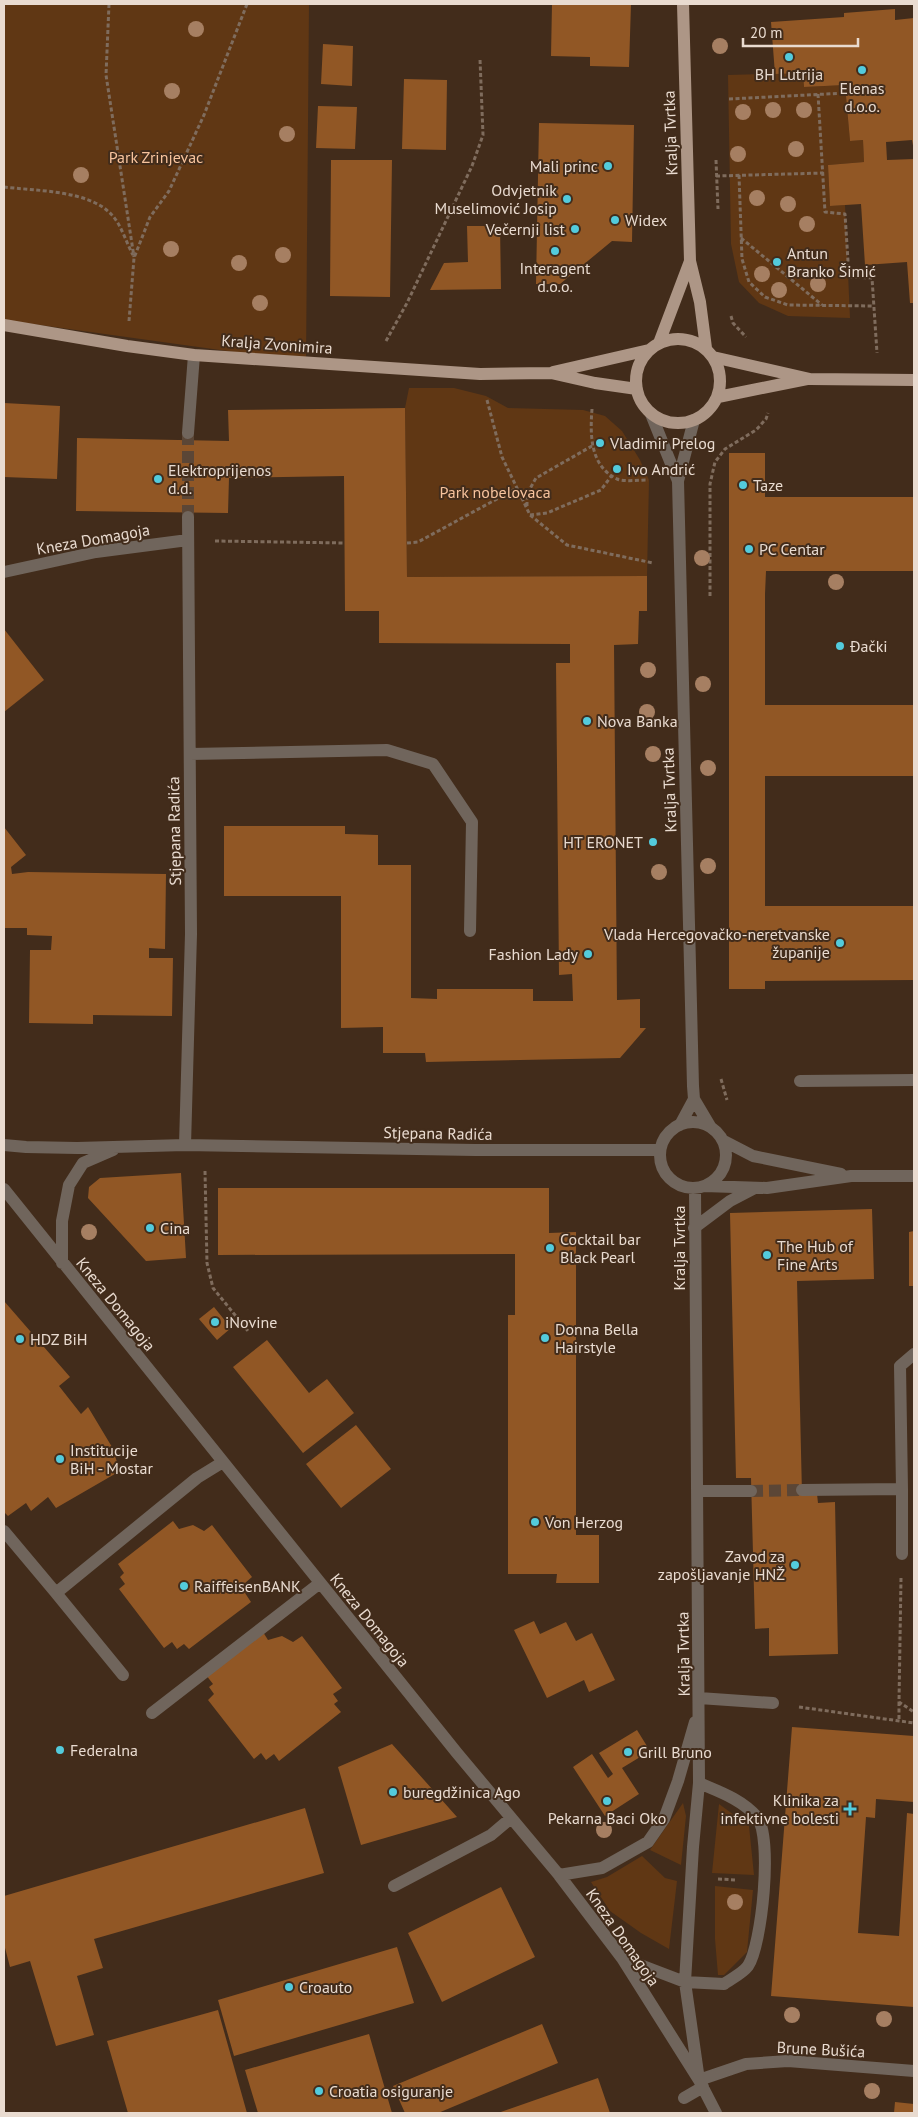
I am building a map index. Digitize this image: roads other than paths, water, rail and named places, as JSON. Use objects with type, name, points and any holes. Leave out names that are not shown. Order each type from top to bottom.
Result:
[{"type":"main road","name":"Kralja Tvrtka","points":[[683,4],[690,261],[709,352]]},
{"type":"main road","name":"Kralja Tvrtka","points":[[654,346],[690,261]]},
{"type":"main road","name":"Kralja Zvonimira","points":[[4,325],[127,346],[194,355],[480,374],[551,373],[595,383],[637,389]]},
{"type":"main road","points":[[709,352],[720,372],[718,397],[708,411],[694,420],[683,423],[661,420],[652,414],[642,403],[637,389],[638,368],[654,346],[678,338],[688,340],[709,352],[810,378],[914,380]]},
{"type":"main road","name":"Kralja Zvonimira","points":[[551,373],[654,346]]},
{"type":"main road","points":[[718,397],[770,388],[810,378]]},
{"type":"street","points":[[188,433],[194,355]]},
{"type":"street","name":"Kralja Tvrtka","points":[[652,414],[678,481]]},
{"type":"street","name":"Kralja Tvrtka","points":[[694,420],[678,481],[694,1098]]},
{"type":"street","name":"Stjepana Radića","points":[[185,1145],[191,934],[188,517]]},
{"type":"street","name":"Kneza Domagoja","points":[[4,572],[96,552],[188,540]]},
{"type":"street","points":[[190,754],[387,750],[433,764],[472,822],[470,931]]},
{"type":"street","points":[[800,1080],[914,1080]]},
{"type":"street","points":[[680,1125],[694,1098]]},
{"type":"street","points":[[694,1098],[710,1126]]},
{"type":"street","points":[[700,1187],[714,1181],[726,1162],[724,1141],[718,1132],[700,1122],[680,1125],[670,1130],[664,1140],[660,1150],[660,1162],[665,1172],[673,1181],[683,1187],[700,1187],[755,1187],[792,1185],[851,1176],[914,1176]]},
{"type":"street","points":[[724,1141],[753,1156],[851,1176]]},
{"type":"street","name":"Stjepana Radića","points":[[4,1145],[26,1147],[185,1145],[475,1150],[660,1150]]},
{"type":"street","name":"Stjepana Radića","points":[[62,1263],[62,1221],[70,1185],[83,1163],[120,1147]]},
{"type":"street","name":"Kralja Tvrtka","points":[[700,1187],[694,1228],[699,1783],[692,1847],[685,1982],[701,2083],[716,2113]]},
{"type":"street","points":[[694,1228],[730,1200],[755,1187]]},
{"type":"street","name":"Kneza Domagoja","points":[[4,1189],[320,1583],[559,1875],[622,1958],[701,2083]]},
{"type":"street","points":[[902,1554],[900,1366],[914,1354]]},
{"type":"street","points":[[56,1593],[197,1478],[223,1462]]},
{"type":"street","points":[[802,1490],[902,1489]]},
{"type":"street","points":[[697,1491],[751,1491]]},
{"type":"street","points":[[4,1531],[123,1675]]},
{"type":"street","points":[[152,1713],[320,1583]]},
{"type":"street","points":[[559,1875],[602,1868],[648,1842],[664,1819],[678,1781],[699,1701],[773,1703]]},
{"type":"street","points":[[622,1958],[685,1982],[724,1984],[747,1968],[754,1953],[763,1897],[765,1847],[758,1819],[737,1799],[699,1783]]},
{"type":"street","points":[[394,1886],[491,1835],[511,1818]]},
{"type":"street","name":"Brune Bušića","points":[[684,2098],[701,2083],[746,2064],[788,2061],[914,2071]]},
{"type":"tunnel","points":[[188,433],[188,517]]},
{"type":"tunnel","points":[[751,1491],[802,1490]]},
{"type":"place","name":"BH Lutrija","points":[[789,57]]},
{"type":"place","name":"Elenas d.o.o.","points":[[862,70]]},
{"type":"place","name":"Mali princ","points":[[608,166]]},
{"type":"place","name":"Odvjetnik Muselimović Josip","points":[[567,199]]},
{"type":"place","name":"Widex","points":[[615,220]]},
{"type":"place","name":"Večernji list","points":[[575,229]]},
{"type":"place","name":"Interagent d.o.o.","points":[[555,251]]},
{"type":"place","name":"Antun Branko Šimić","points":[[777,262]]},
{"type":"place","name":"Vladimir Prelog","points":[[600,443]]},
{"type":"place","name":"Ivo Andrić","points":[[617,469]]},
{"type":"place","name":"Elektroprijenos d.d.","points":[[158,479]]},
{"type":"place","name":"Taze","points":[[743,485]]},
{"type":"place","name":"PC Centar","points":[[749,549]]},
{"type":"place","name":"Đački","points":[[840,646]]},
{"type":"place","name":"Nova Banka","points":[[587,721]]},
{"type":"place","name":"HT ERONET","points":[[653,842]]},
{"type":"place","name":"Vlada Hercegovačko-neretvanske županije","points":[[840,943]]},
{"type":"place","name":"Fashion Lady","points":[[588,954]]},
{"type":"place","name":"Cina","points":[[150,1228]]},
{"type":"place","name":"Cocktail bar Black Pearl","points":[[550,1248]]},
{"type":"place","name":"The Hub of Fine Arts","points":[[767,1255]]},
{"type":"place","name":"iNovine","points":[[215,1322]]},
{"type":"place","name":"Donna Bella Hairstyle","points":[[545,1338]]},
{"type":"place","name":"HDZ BiH","points":[[20,1339]]},
{"type":"place","name":"Institucije BiH - Mostar","points":[[60,1459]]},
{"type":"place","name":"Von Herzog","points":[[535,1522]]},
{"type":"place","name":"Zavod za zapošljavanje HNŽ","points":[[795,1565]]},
{"type":"place","name":"RaiffeisenBANK","points":[[184,1586]]},
{"type":"place","name":"Federalna","points":[[60,1750]]},
{"type":"place","name":"Grill Bruno","points":[[628,1752]]},
{"type":"place","name":"buregdžinica Ago","points":[[393,1792]]},
{"type":"place","name":"Pekarna Baci Oko","points":[[607,1801]]},
{"type":"place","name":"Klinika za infektivne bolesti","points":[[850,1809]]},
{"type":"place","name":"Croauto","points":[[289,1987]]},
{"type":"place","name":"Croatia osiguranje","points":[[319,2091]]},
{"type":"park label","name":"Park Zrinjevac","points":[[156,157]]},
{"type":"park label","name":"Park nobelovaca","points":[[495,492]]}]
